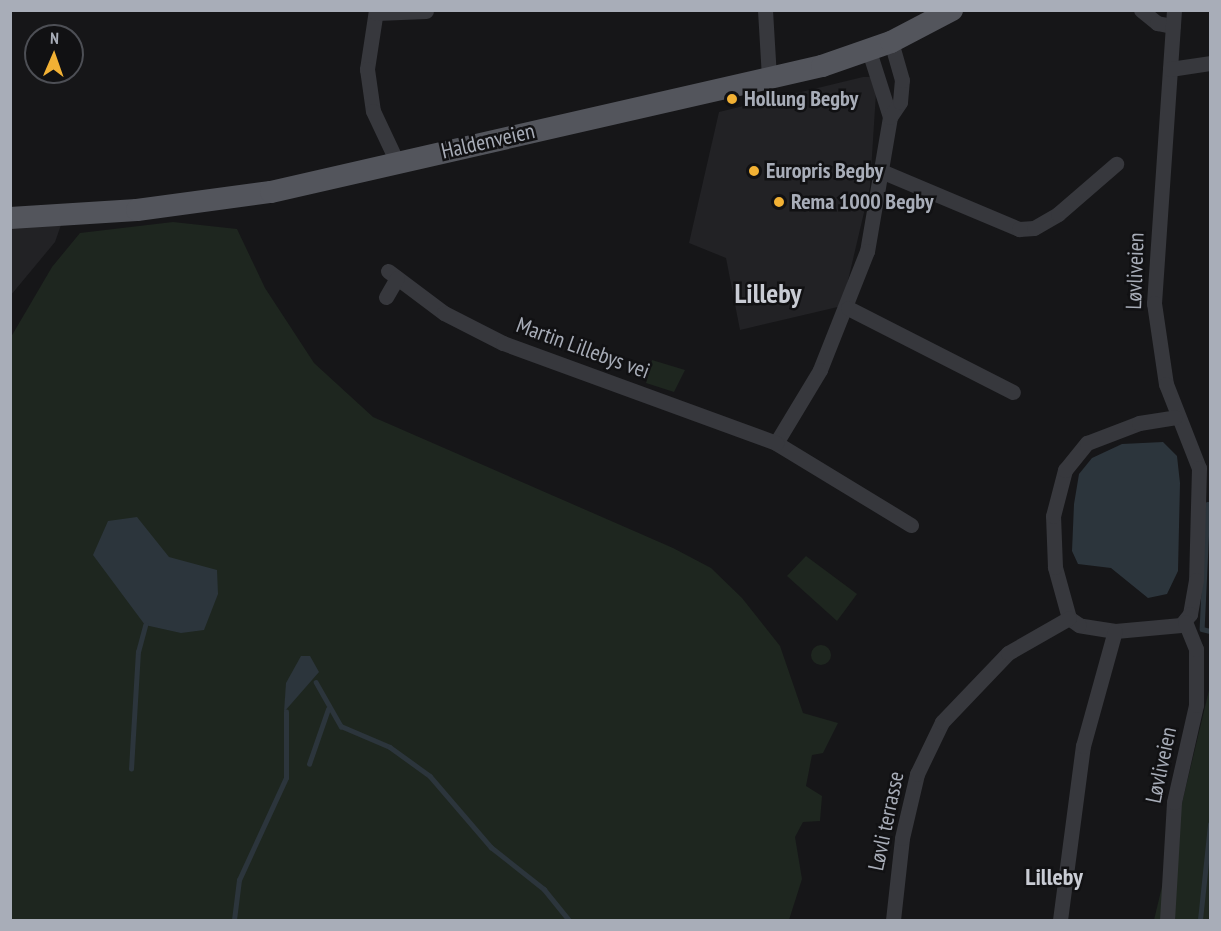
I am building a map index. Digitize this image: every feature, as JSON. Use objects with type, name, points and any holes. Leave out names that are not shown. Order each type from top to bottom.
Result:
[{"type":"main road","name":"Haldenveien","points":[[10,218],[199,204],[397,162],[769,77],[869,51],[952,10]]},
{"type":"street","points":[[765,10],[769,77]]},
{"type":"street","name":"Løvliveien","points":[[1141,10],[1157,23],[1173,18],[1154,303],[1175,417],[1199,468],[1199,563],[1185,622],[1196,649],[1196,705],[1174,802],[1167,921]]},
{"type":"street","points":[[397,162],[374,111],[367,69],[376,12],[426,11]]},
{"type":"street","points":[[776,443],[820,370],[848,308],[867,251],[890,117],[900,102],[902,80],[891,42]]},
{"type":"street","points":[[869,51],[890,117]]},
{"type":"street","points":[[1170,69],[1210,63]]},
{"type":"street","points":[[881,171],[1019,229],[1034,228],[1058,214],[1116,164]]},
{"type":"street","name":"Martin Lillebys vei","points":[[386,297],[392,274],[444,313],[503,343],[776,443],[911,525]]},
{"type":"street","points":[[848,308],[1013,392]]},
{"type":"street","points":[[1175,417],[1139,423],[1087,443],[1065,470],[1053,516],[1055,567],[1069,618],[1115,631],[1168,629],[1185,622]]},
{"type":"street","name":"Løvli terrasse","points":[[893,921],[902,838],[917,774],[942,722],[1008,653],[1069,618]]},
{"type":"street","points":[[1060,921],[1083,746],[1115,631]]},
{"type":"shaded area","points":[[863,77],[877,77],[870,187],[842,306],[740,330],[726,258],[689,243],[719,112]]},
{"type":"shaded area","points":[[173,222],[237,229],[265,288],[314,363],[373,417],[673,548],[711,568],[742,598],[780,646],[803,713],[838,723],[823,753],[812,755],[806,786],[822,796],[820,821],[803,822],[795,837],[802,879],[789,920],[11,920],[11,337],[52,267],[80,233]]},
{"type":"shaded area","points":[[61,225],[55,242],[11,295],[11,228]]},
{"type":"shaded area","points":[[652,360],[685,370],[674,392],[646,383]]},
{"type":"shaded area","points":[[1163,442],[1177,456],[1180,483],[1178,571],[1167,594],[1148,598],[1111,568],[1078,564],[1072,551],[1074,504],[1079,474],[1092,458],[1122,444]]},
{"type":"shaded area","points":[[137,517],[169,557],[217,570],[218,594],[204,630],[181,633],[145,625],[93,555],[108,521]]},
{"type":"shaded area","points":[[806,556],[857,594],[837,621],[787,576]]},
{"type":"shaded area","points":[[821,645],[828,648],[831,655],[828,662],[821,665],[814,662],[811,655],[814,648]]},
{"type":"shaded area","points":[[301,656],[310,656],[319,672],[284,712],[286,683]]},
{"type":"shaded area","points":[[1210,686],[1210,920],[1154,920]]},
{"type":"waterway","points":[[1208,504],[1202,629],[1210,631]]},
{"type":"waterway","points":[[131,769],[138,652],[145,625]]},
{"type":"waterway","points":[[316,682],[341,726],[390,747],[430,776],[491,847],[544,889],[569,920]]},
{"type":"waterway","points":[[309,764],[328,709]]},
{"type":"waterway","points":[[234,920],[239,880],[286,778],[286,712]]},
{"type":"waterway","points":[[1200,920],[1210,825]]},
{"type":"place","name":"Hollung Begby","points":[[732,99]]},
{"type":"place","name":"Europris Begby","points":[[754,171]]},
{"type":"place","name":"Rema 1000 Begby","points":[[779,202]]},
{"type":"district","name":"Lilleby","points":[[768,293]]},
{"type":"district","name":"Lilleby","points":[[1054,877]]}]
